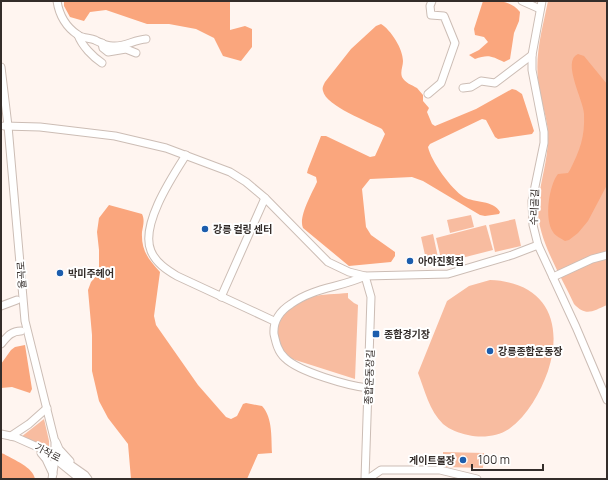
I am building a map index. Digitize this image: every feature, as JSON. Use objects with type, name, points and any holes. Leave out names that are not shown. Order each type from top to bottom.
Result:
[{"type":"street","points":[[57,1],[60,15],[78,35],[82,45],[94,58],[102,63]]},
{"type":"street","points":[[428,94],[441,83],[455,43],[444,16],[431,15],[430,6],[432,1]]},
{"type":"street","points":[[522,1],[540,9]]},
{"type":"street","name":"수리골길","points":[[542,1],[532,55],[533,81],[544,132],[544,143],[532,201],[533,225],[538,245],[581,338],[607,400]]},
{"type":"street","points":[[78,35],[94,39],[106,46],[123,45],[136,40],[146,39]]},
{"type":"street","points":[[102,43],[103,48],[108,52],[126,50],[136,53]]},
{"type":"street","points":[[463,88],[471,87],[481,81],[495,83],[532,55]]},
{"type":"street","name":"율곡로","points":[[1,67],[25,316],[29,339],[55,442],[53,476]]},
{"type":"street","points":[[6,126],[40,127],[115,136],[166,148],[230,172],[246,182],[265,198],[328,262],[349,272],[365,276],[448,274],[512,255],[538,245]]},
{"type":"street","points":[[186,155],[159,201],[150,230],[149,242],[151,251],[158,262],[166,270],[274,321]]},
{"type":"street","points":[[221,297],[265,198]]},
{"type":"street","points":[[553,277],[592,259],[607,255]]},
{"type":"street","points":[[365,276],[347,283],[324,288],[299,298],[277,316],[274,321],[274,333],[278,348],[287,360],[310,372],[359,387],[368,388]]},
{"type":"street","name":"종합운동장길","points":[[365,276],[371,296],[366,479]]},
{"type":"street","points":[[1,306],[17,300]]},
{"type":"street","points":[[1,344],[10,333],[21,330]]},
{"type":"street","points":[[5,435],[29,424],[47,408]]},
{"type":"street","name":"가작로","points":[[5,435],[41,453],[55,457]]},
{"type":"street","name":"가작로","points":[[5,435],[16,437],[55,457],[85,478]]},
{"type":"street","points":[[55,442],[67,460],[85,478]]},
{"type":"street","points":[[41,453],[46,459],[53,476]]},
{"type":"street","points":[[366,479],[381,470],[440,470],[477,479]]},
{"type":"shaded area","points":[[64,1],[230,1],[230,30],[245,26],[252,29],[252,47],[241,61],[223,56],[214,38],[196,29],[169,24],[147,24],[106,10],[90,12],[84,21],[70,17],[64,6]]},
{"type":"shaded area","points":[[483,1],[499,1],[508,3],[513,5],[520,12],[519,21],[514,33],[510,59],[504,62],[490,56],[475,59],[469,55],[479,50],[488,42],[484,37],[475,35],[474,29]]},
{"type":"shaded area","points":[[548,1],[607,1],[607,305],[590,312],[586,312],[578,308],[574,304],[550,256],[538,218],[538,205],[546,160],[548,133],[537,69],[540,40]]},
{"type":"shaded area","points":[[381,24],[396,40],[401,51],[403,61],[401,75],[403,79],[417,88],[423,95],[423,101],[429,108],[427,112],[432,124],[435,126],[476,109],[512,89],[522,94],[534,131],[532,134],[498,139],[495,137],[486,120],[482,119],[430,144],[428,147],[437,167],[453,188],[468,199],[493,205],[500,212],[499,214],[485,216],[480,215],[423,181],[412,177],[370,179],[362,189],[366,227],[371,235],[395,252],[395,256],[391,262],[349,266],[303,228],[302,218],[309,198],[317,182],[316,177],[307,173],[321,136],[326,136],[370,157],[375,156],[385,134],[382,129],[340,108],[326,97],[323,91],[323,86],[351,49],[376,26]]},
{"type":"shaded area","points":[[578,54],[584,56],[607,84],[607,185],[588,221],[578,233],[569,240],[565,241],[553,232],[550,226],[548,211],[550,194],[555,179],[558,174],[568,173],[570,170],[577,156],[583,137],[583,108],[572,73],[573,58]]},
{"type":"shaded area","points":[[109,205],[142,214],[143,216],[144,221],[142,238],[144,249],[152,263],[160,272],[154,316],[156,325],[198,385],[226,417],[231,419],[237,416],[243,404],[246,403],[262,406],[266,411],[271,428],[272,453],[258,454],[247,479],[131,479],[128,444],[108,418],[99,401],[92,371],[92,335],[88,290],[91,282],[99,273],[97,232],[99,218]]},
{"type":"shaded area","points":[[471,215],[474,227],[450,233],[447,220]]},
{"type":"shaded area","points":[[515,219],[521,246],[495,252],[489,225]]},
{"type":"shaded area","points":[[486,225],[493,250],[442,263],[436,238]]},
{"type":"shaded area","points":[[433,234],[439,262],[427,264],[421,237]]},
{"type":"shaded area","name":"강릉종합운동장","points":[[490,280],[509,282],[525,288],[537,297],[546,308],[551,321],[554,336],[552,353],[548,371],[533,403],[516,423],[509,429],[499,434],[489,436],[468,435],[449,428],[438,419],[425,393],[418,373],[447,301],[469,286]]},
{"type":"shaded area","points":[[348,293],[348,298],[358,305],[355,379],[286,357],[281,349],[276,334],[276,327],[282,315],[288,309],[315,296]]},
{"type":"shaded area","points":[[25,345],[32,389],[30,393],[12,387],[1,388],[1,364],[11,350],[15,347]]},
{"type":"shaded area","points":[[44,419],[49,441],[49,448],[21,437]]},
{"type":"shaded area","name":"게이트볼장","points":[[443,452],[484,453],[483,468],[443,467]]},
{"type":"shaded area","points":[[1,453],[27,467],[34,475],[35,479],[1,479]]},
{"type":"place","name":"강릉 컬링 센터","points":[[205,229]]},
{"type":"place","name":"아야진횟집","points":[[410,261]]},
{"type":"place","name":"박미주헤어","points":[[60,273]]},
{"type":"place","name":"종합경기장","points":[[376,334]]},
{"type":"place","name":"강릉종합운동장","points":[[490,351]]},
{"type":"place","name":"게이트볼장","points":[[463,460]]}]
